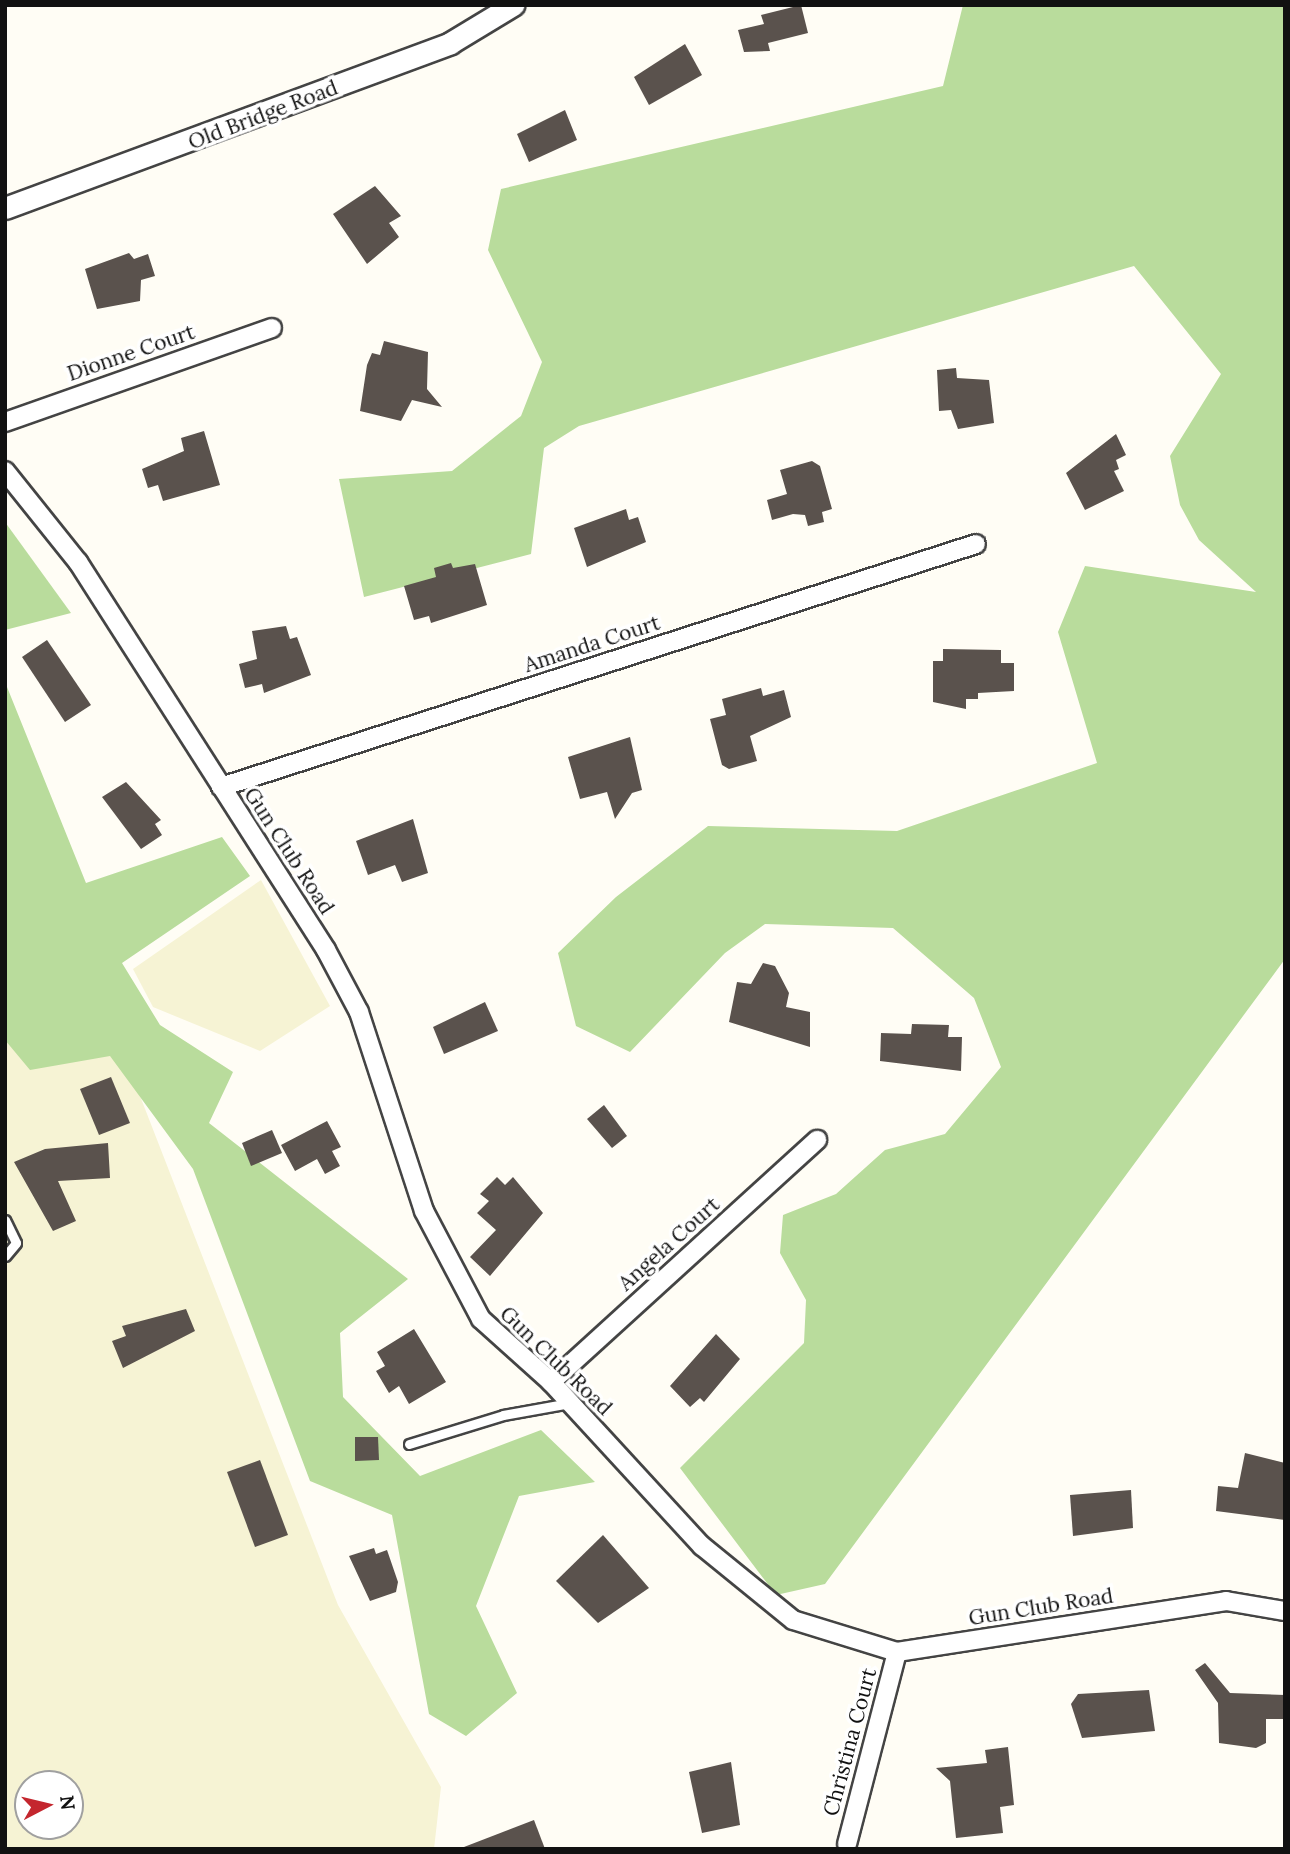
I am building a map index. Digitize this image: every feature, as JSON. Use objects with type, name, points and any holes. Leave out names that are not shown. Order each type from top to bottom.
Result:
[{"type":"street","name":"Old Bridge Road","points":[[5,208],[450,43],[513,5]]},
{"type":"street","name":"Dionne Court","points":[[5,422],[272,328]]},
{"type":"street","name":"Gun Club Road","points":[[5,471],[78,562],[221,787],[359,1012],[420,1198],[454,1275],[481,1319],[551,1382],[702,1546],[793,1620],[897,1652],[1226,1601],[1285,1611]]},
{"type":"street","name":"Amanda Court","points":[[221,787],[976,544]]},
{"type":"street","name":"Angela Court","points":[[551,1382],[817,1140]]},
{"type":"street","name":"Christina Court","points":[[847,1844],[897,1652]]},
{"type":"lane","points":[[5,1220],[16,1244],[5,1256]]},
{"type":"lane","points":[[409,1444],[503,1415],[570,1403]]},
{"type":"shaded area","points":[[261,880],[330,1006],[260,1051],[153,1007],[133,969]]},
{"type":"shaded area","points":[[5,985],[98,988],[338,1605],[441,1787],[434,1849],[5,1849]]},
{"type":"green space","points":[[963,5],[1285,5],[1285,959],[825,1584],[776,1595],[680,1468],[804,1343],[806,1300],[780,1253],[783,1215],[836,1194],[885,1150],[945,1134],[1001,1067],[974,998],[893,928],[765,924],[725,953],[630,1052],[576,1026],[558,953],[616,897],[708,826],[897,831],[1097,763],[1058,632],[1085,566],[1256,592],[1199,540],[1180,505],[1170,456],[1221,374],[1134,266],[579,426],[544,448],[531,554],[364,597],[339,479],[452,471],[521,416],[542,362],[488,250],[501,189],[943,86]]},
{"type":"green space","points":[[5,522],[71,613],[5,630]]},
{"type":"green space","points":[[5,682],[86,883],[222,837],[250,876],[122,963],[160,1025],[233,1072],[209,1123],[408,1279],[340,1333],[343,1397],[420,1476],[541,1430],[595,1482],[519,1496],[476,1606],[517,1693],[466,1736],[429,1714],[392,1515],[310,1481],[193,1169],[110,1056],[30,1070],[5,1040]]},
{"type":"building","points":[[801,5],[808,33],[768,43],[770,51],[744,52],[738,30],[764,24],[761,15]]},
{"type":"building","points":[[685,44],[702,75],[649,105],[634,77]]},
{"type":"building","points":[[565,110],[577,140],[529,162],[517,134]]},
{"type":"building","points":[[375,186],[401,216],[389,223],[399,237],[367,264],[333,214]]},
{"type":"building","points":[[129,253],[134,259],[148,254],[155,276],[141,280],[140,301],[97,309],[85,269]]},
{"type":"building","points":[[384,341],[428,352],[427,389],[442,407],[412,400],[401,421],[360,411],[367,365],[372,353],[380,355]]},
{"type":"building","points":[[956,368],[957,378],[989,380],[994,423],[958,429],[951,410],[939,411],[937,370]]},
{"type":"building","points":[[204,431],[220,485],[163,501],[158,485],[148,488],[142,469],[184,451],[181,438]]},
{"type":"building","points":[[1116,434],[1126,455],[1116,460],[1119,469],[1114,471],[1124,491],[1085,510],[1066,473]]},
{"type":"building","points":[[812,461],[820,466],[832,509],[822,512],[824,522],[808,526],[805,515],[793,514],[772,520],[767,500],[787,494],[780,470]]},
{"type":"building","points":[[626,509],[629,520],[638,517],[646,542],[587,567],[574,528]]},
{"type":"building","points":[[451,563],[453,568],[475,564],[487,605],[431,623],[429,616],[414,620],[404,586],[436,577],[434,568]]},
{"type":"building","points":[[286,626],[290,639],[297,637],[311,675],[264,693],[262,684],[245,688],[239,664],[257,659],[252,631]]},
{"type":"building","points":[[47,640],[91,705],[65,722],[22,657]]},
{"type":"building","points":[[943,649],[1001,650],[1001,663],[1014,663],[1014,691],[978,693],[978,699],[966,699],[966,709],[933,702],[933,661],[943,661]]},
{"type":"building","points":[[761,688],[763,696],[784,690],[791,717],[750,736],[757,761],[729,769],[722,765],[710,719],[726,715],[722,699]]},
{"type":"building","points":[[630,737],[642,790],[632,793],[615,819],[607,792],[580,799],[568,757]]},
{"type":"building","points":[[126,782],[161,820],[155,824],[162,835],[141,849],[102,797]]},
{"type":"building","points":[[413,819],[428,873],[402,882],[395,865],[368,875],[356,841]]},
{"type":"building","points":[[763,963],[775,966],[789,993],[786,1007],[810,1012],[810,1047],[729,1022],[737,982],[751,984]]},
{"type":"building","points":[[485,1002],[498,1031],[444,1054],[433,1027]]},
{"type":"building","points":[[912,1024],[949,1025],[948,1037],[962,1037],[961,1071],[880,1061],[881,1033],[911,1034]]},
{"type":"building","points":[[111,1077],[130,1123],[99,1135],[80,1089]]},
{"type":"building","points":[[604,1105],[627,1136],[612,1148],[587,1119]]},
{"type":"building","points":[[327,1121],[341,1147],[332,1151],[340,1166],[325,1174],[317,1159],[295,1171],[281,1145]]},
{"type":"building","points":[[272,1130],[282,1153],[251,1166],[242,1143]]},
{"type":"building","points":[[108,1143],[110,1178],[58,1181],[76,1221],[53,1231],[14,1162],[45,1149]]},
{"type":"building","points":[[497,1177],[505,1185],[513,1177],[543,1213],[490,1276],[470,1257],[496,1230],[477,1213],[489,1201],[480,1194]]},
{"type":"building","points":[[186,1309],[195,1331],[123,1368],[112,1341],[126,1336],[122,1326]]},
{"type":"building","points":[[414,1329],[446,1382],[409,1404],[399,1386],[389,1393],[376,1371],[385,1366],[377,1352]]},
{"type":"building","points":[[716,1334],[740,1359],[704,1402],[700,1398],[690,1407],[670,1386]]},
{"type":"building","points":[[355,1437],[378,1437],[379,1460],[355,1461]]},
{"type":"building","points":[[1245,1453],[1285,1463],[1285,1520],[1216,1511],[1218,1486],[1238,1488]]},
{"type":"building","points":[[260,1460],[288,1535],[255,1547],[227,1472]]},
{"type":"building","points":[[1131,1490],[1133,1528],[1073,1536],[1070,1495]]},
{"type":"building","points":[[603,1535],[649,1588],[598,1623],[556,1581]]},
{"type":"building","points":[[374,1548],[376,1554],[387,1550],[398,1582],[396,1592],[370,1601],[349,1556]]},
{"type":"building","points":[[1205,1663],[1230,1693],[1285,1695],[1285,1719],[1266,1719],[1266,1743],[1256,1748],[1219,1743],[1218,1703],[1195,1670]]},
{"type":"building","points":[[1149,1690],[1155,1731],[1082,1738],[1071,1704],[1078,1694]]},
{"type":"building","points":[[1008,1747],[1014,1805],[1000,1807],[1003,1833],[956,1838],[950,1781],[936,1768],[987,1763],[985,1750]]},
{"type":"building","points":[[731,1762],[740,1825],[702,1833],[689,1772]]},
{"type":"building","points":[[534,1820],[545,1849],[464,1849],[464,1847]]}]
